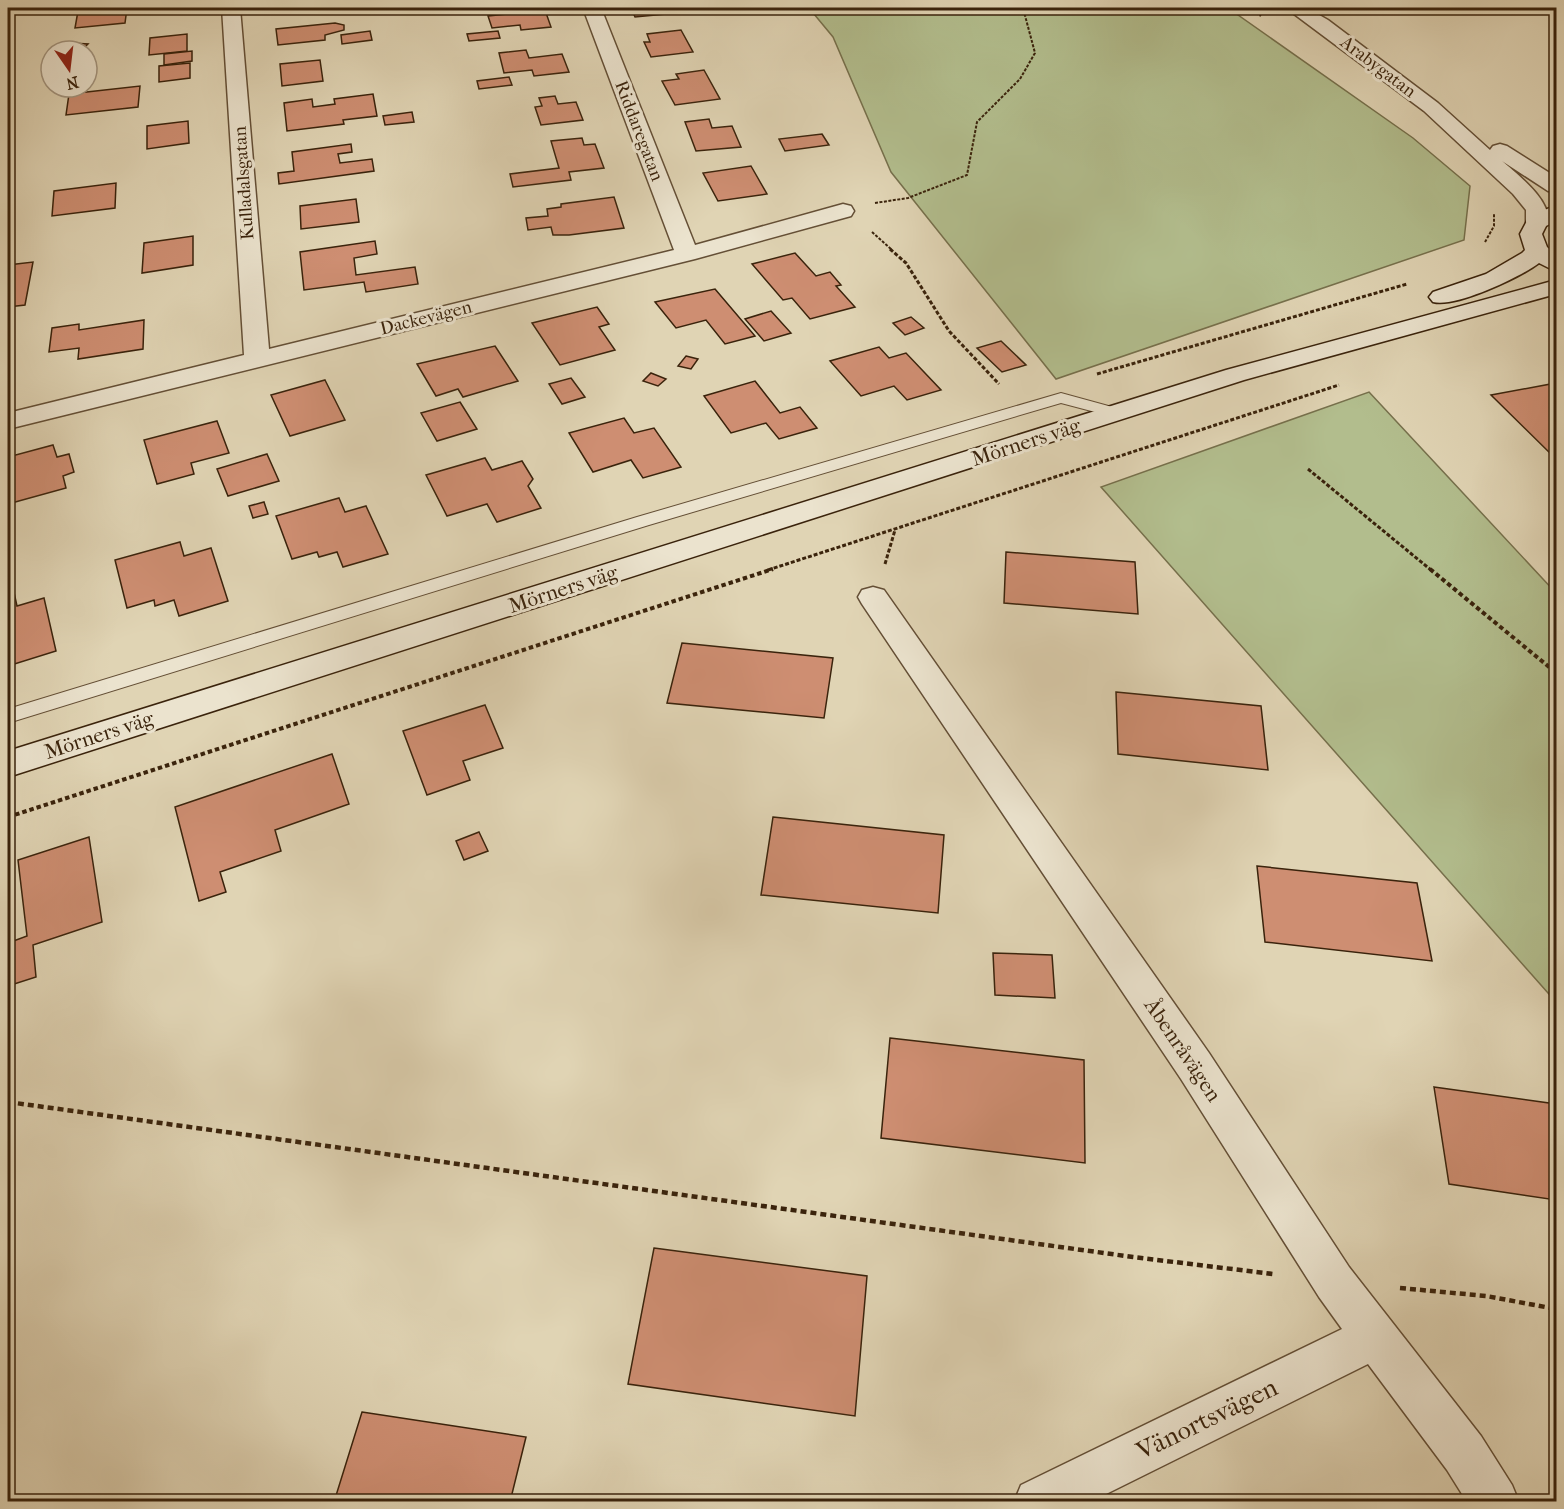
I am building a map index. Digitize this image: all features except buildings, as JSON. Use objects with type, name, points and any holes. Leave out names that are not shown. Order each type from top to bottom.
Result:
[{"type":"street","name":"Kulladalsgatan","points":[[231,8],[257,359]]},
{"type":"street","name":"Riddaregatan","points":[[592,8],[687,254]]},
{"type":"street","name":"Arabygatan","points":[[1294,8],[1322,24],[1431,107],[1521,189],[1537,210],[1546,217],[1531,234],[1537,250]]},
{"type":"street","name":"Arabygatan","points":[[1431,107],[1557,186]]},
{"type":"street","name":"Dackevägen","points":[[8,421],[687,254],[844,209]]},
{"type":"street","points":[[1537,250],[1557,268]]},
{"type":"street","name":"Mörners väg","points":[[1235,375],[1517,268],[1530,261],[1537,250]]},
{"type":"street","name":"Mörners väg","points":[[8,764],[1235,375],[1557,287]]},
{"type":"street","name":"Åbenråvägen","points":[[873,597],[1195,1066],[1334,1281],[1464,1453],[1495,1502]]},
{"type":"street","name":"Vänortsvägen","points":[[1038,1502],[1376,1336]]},
{"type":"lane","name":"Mörners väg","points":[[8,716],[643,521],[1061,398],[1118,413]]},
{"type":"path","points":[[844,209],[908,198],[967,175],[976,122],[1020,79],[1035,53],[1023,8]]},
{"type":"path","points":[[844,209],[906,263],[949,331],[1004,389]]},
{"type":"path","points":[[1481,249],[1494,226],[1493,210]]},
{"type":"path","points":[[1405,285],[1415,281]]},
{"type":"path","points":[[8,817],[1341,384]]},
{"type":"path","points":[[1308,469],[1554,670],[1557,679]]},
{"type":"path","points":[[8,1102],[1133,1257],[1486,1296],[1557,1309]]},
{"type":"green space","points":[[809,8],[1228,8],[1413,138],[1470,186],[1464,240],[1056,379],[891,172],[833,37]]},
{"type":"green space","points":[[1369,392],[1556,593],[1556,1002],[1101,487]]}]
